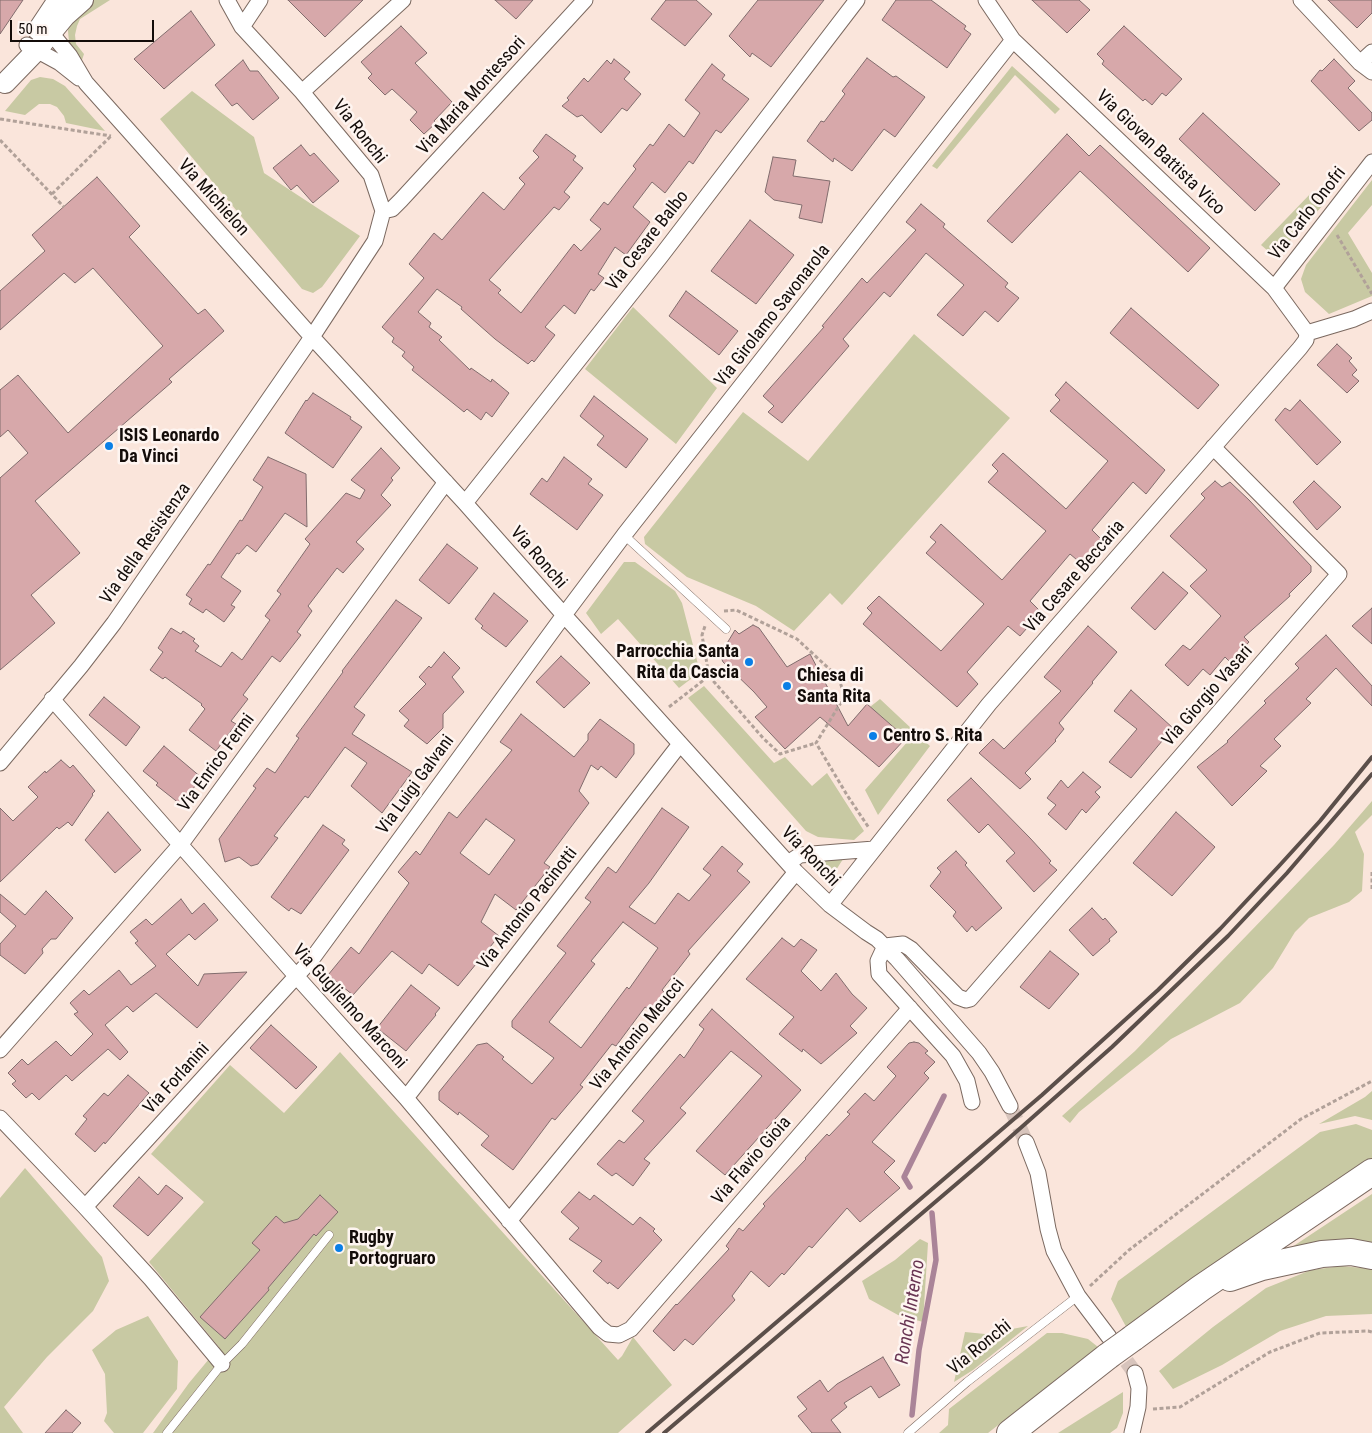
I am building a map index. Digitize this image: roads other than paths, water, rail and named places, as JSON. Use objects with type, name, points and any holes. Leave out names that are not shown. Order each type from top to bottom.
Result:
[{"type":"highway","points":[[1010,1433],[1117,1344],[1369,1174]]},
{"type":"highway","points":[[1201,1288],[1262,1267],[1322,1254],[1351,1252],[1372,1256]]},
{"type":"street","points":[[3,87],[44,31],[58,0]]},
{"type":"street","points":[[44,31],[83,0]]},
{"type":"street","name":"Via Ronchi","points":[[227,0],[242,27],[302,92],[371,175],[383,211]]},
{"type":"street","points":[[242,27],[260,0]]},
{"type":"street","points":[[302,92],[403,0]]},
{"type":"street","name":"Via Maria Montessori","points":[[383,211],[392,209],[402,200],[585,0]]},
{"type":"street","name":"Via Cesare Balbo","points":[[465,503],[661,256],[857,0]]},
{"type":"street","name":"Via Giovan Battista Vico","points":[[986,0],[999,7],[1013,40],[1067,89],[1274,288],[1307,333]]},
{"type":"street","points":[[1304,1],[1366,68],[1372,52]]},
{"type":"street","name":"Via Michielon","points":[[44,31],[70,56],[86,83]]},
{"type":"street","name":"Via Girolamo Savonarola","points":[[564,615],[624,535],[978,87],[1013,40]]},
{"type":"street","name":"Via Michielon","points":[[32,48],[60,63],[86,83],[312,337]]},
{"type":"street","name":"Via Carlo Onofri","points":[[1274,288],[1372,162]]},
{"type":"street","points":[[312,337],[375,241],[383,211]]},
{"type":"street","points":[[1307,333],[1354,319],[1372,311]]},
{"type":"street","name":"Via Cesare Beccaria","points":[[830,905],[989,704],[1300,348],[1306,340],[1307,333]]},
{"type":"street","name":"Via Ronchi","points":[[312,337],[465,503],[792,868],[830,905],[885,946],[979,1053],[992,1072],[1010,1106]]},
{"type":"street","name":"Via della Resistenza","points":[[0,763],[81,666],[114,623],[312,337]]},
{"type":"street","name":"Via Giorgio Vasari","points":[[885,946],[903,944],[911,948],[961,999],[970,999],[1339,574],[1213,447]]},
{"type":"street","name":"Via Enrico Fermi","points":[[0,1050],[181,844],[446,482]]},
{"type":"street","name":"Via Luigi Galvani","points":[[297,976],[312,959],[564,615]]},
{"type":"street","name":"Via Guglielmo Marconi","points":[[52,699],[406,1098],[599,1327],[608,1334],[619,1335]]},
{"type":"street","name":"Via Antonio Pacinotti","points":[[406,1098],[680,744]]},
{"type":"street","points":[[792,868],[800,855],[877,846]]},
{"type":"street","name":"Via Antonio Meucci","points":[[509,1221],[792,868]]},
{"type":"street","points":[[885,946],[878,960],[879,974],[953,1056],[968,1081],[972,1102]]},
{"type":"street","name":"Via Forlanini","points":[[85,1207],[297,976]]},
{"type":"street","name":"Via Flavio Gioia","points":[[619,1335],[631,1328],[910,1008]]},
{"type":"street","points":[[0,1118],[151,1279],[222,1364]]},
{"type":"street","points":[[1026,1142],[1038,1173],[1054,1251],[1078,1296],[1117,1344]]},
{"type":"street","points":[[1132,1433],[1138,1407],[1138,1388],[1135,1373]]},
{"type":"lane","points":[[624,535],[726,629]]},
{"type":"lane","points":[[167,1433],[222,1364],[242,1344],[329,1235]]},
{"type":"lane","name":"Via Ronchi","points":[[908,1433],[967,1382],[1078,1296]]},
{"type":"waterway","name":"Ronchi Interno","points":[[910,1187],[904,1177],[944,1096]]},
{"type":"waterway","name":"Ronchi Interno","points":[[912,1415],[919,1350],[936,1260],[932,1213]]},
{"type":"tunnel","points":[[1010,1106],[1026,1142]]},
{"type":"tunnel","points":[[1113,1343],[1135,1373]]},
{"type":"railway","points":[[647,1433],[1042,1095],[1158,990],[1220,929],[1279,866],[1320,821],[1372,757]]},
{"type":"railway","points":[[664,1433],[981,1163],[1112,1047],[1228,936],[1287,873],[1372,774]]},
{"type":"place","name":"ISIS Leonardo Da Vinci","points":[[109,446]]},
{"type":"place","name":"Parrocchia Santa Rita da Cascia","points":[[749,662]]},
{"type":"place","name":"Chiesa di Santa Rita","points":[[787,686]]},
{"type":"place","name":"Centro S. Rita","points":[[873,736]]},
{"type":"place","name":"Rugby Portogruaro","points":[[339,1248]]}]
